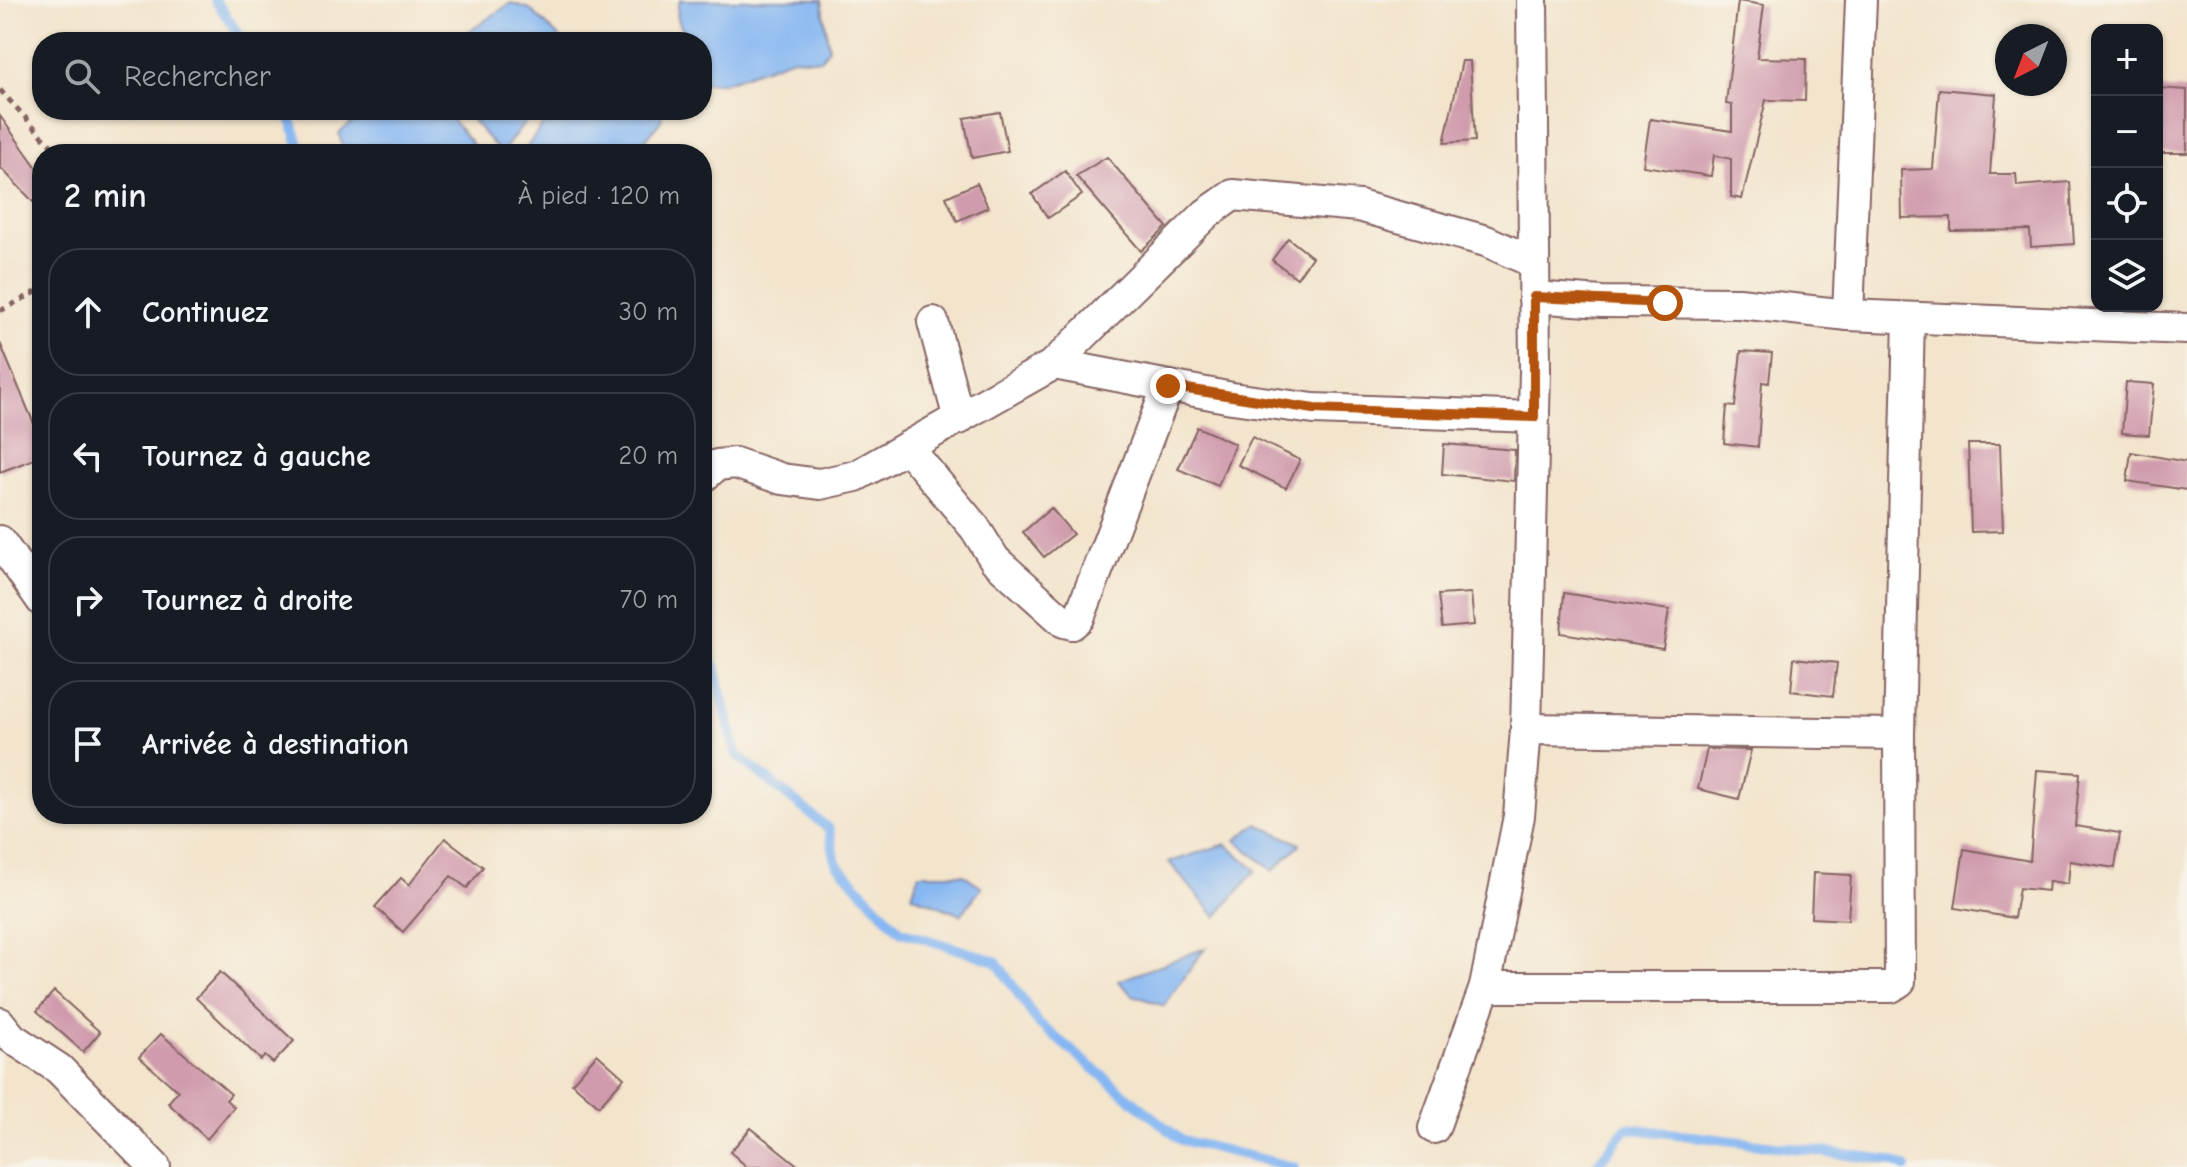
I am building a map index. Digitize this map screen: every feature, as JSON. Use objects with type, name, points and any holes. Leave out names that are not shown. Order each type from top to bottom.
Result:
[{"type":"street","points":[[1434,1128],[1485,987],[1519,816],[1526,729],[1534,417],[1532,0]]},
{"type":"street","points":[[1848,315],[1861,0]]},
{"type":"street","points":[[712,469],[717,465],[735,463],[782,479],[820,484],[856,476],[1054,364],[1206,214],[1233,195],[1359,206],[1486,241],[1533,262]]},
{"type":"street","points":[[1534,297],[1602,302],[1739,303],[1848,315],[2187,329]]},
{"type":"street","points":[[1485,987],[1895,985],[1901,976],[1899,734],[1909,318]]},
{"type":"street","points":[[933,322],[959,419]]},
{"type":"street","points":[[1054,364],[1314,409],[1534,417]]},
{"type":"street","points":[[907,447],[975,528],[995,560],[1054,613],[1072,624],[1079,618],[1168,386]]},
{"type":"street","points":[[0,541],[32,587]]},
{"type":"street","points":[[1526,729],[1899,734]]},
{"type":"street","points":[[0,1023],[12,1038],[59,1069],[155,1167]]},
{"type":"path","points":[[0,90],[50,144]]},
{"type":"path","points":[[0,311],[32,294]]},
{"type":"water","points":[[680,0],[822,0],[829,48],[820,60],[793,58],[726,82],[712,83],[712,32],[684,32],[677,12]]},
{"type":"water","points":[[511,3],[530,9],[554,32],[468,32]]},
{"type":"water","points":[[355,120],[452,120],[473,144],[342,144],[339,133]]},
{"type":"water","points":[[472,120],[527,120],[508,144],[493,144]]},
{"type":"water","points":[[546,120],[661,120],[641,144],[529,144]]},
{"type":"water","points":[[1257,824],[1300,844],[1273,871],[1236,840]]},
{"type":"water","points":[[1226,844],[1256,870],[1216,917],[1169,862]]},
{"type":"water","points":[[919,874],[963,874],[982,887],[961,915],[912,895]]},
{"type":"water","points":[[1205,948],[1164,1006],[1133,995],[1118,981]]},
{"type":"building","points":[[1738,1],[1764,5],[1757,58],[1806,59],[1805,101],[1766,100],[1742,199],[1731,197],[1731,159],[1714,155],[1711,176],[1643,166],[1650,119],[1732,131],[1732,105],[1726,104]]},
{"type":"building","points":[[1462,61],[1470,61],[1475,141],[1444,143]]},
{"type":"building","points":[[2163,88],[2187,90],[2187,153],[2163,153]]},
{"type":"building","points":[[1939,89],[1995,94],[1990,174],[2016,174],[2017,186],[2070,182],[2074,244],[2031,247],[2030,230],[1951,231],[1951,217],[1902,218],[1901,170],[1933,169]]},
{"type":"building","points":[[1000,112],[1008,151],[972,158],[964,118]]},
{"type":"building","points":[[0,116],[32,161],[32,201],[0,167]]},
{"type":"building","points":[[1107,157],[1167,227],[1141,251],[1076,176]]},
{"type":"building","points":[[1065,171],[1082,195],[1048,218],[1032,194]]},
{"type":"building","points":[[977,183],[988,207],[957,221],[946,197]]},
{"type":"building","points":[[1288,238],[1312,257],[1297,278],[1272,260]]},
{"type":"building","points":[[0,343],[32,419],[32,460],[0,472]]},
{"type":"building","points":[[1741,351],[1772,353],[1769,383],[1762,382],[1758,447],[1724,443],[1727,406],[1735,407]]},
{"type":"building","points":[[2126,382],[2154,384],[2149,435],[2122,433]]},
{"type":"building","points":[[1197,427],[1235,444],[1218,486],[1178,469]]},
{"type":"building","points":[[1252,437],[1300,460],[1286,488],[1238,465]]},
{"type":"building","points":[[1444,444],[1515,450],[1514,481],[1442,474]]},
{"type":"building","points":[[1968,444],[2000,444],[2003,531],[1971,532]]},
{"type":"building","points":[[2131,452],[2187,462],[2187,490],[2127,481]]},
{"type":"building","points":[[1051,508],[1073,534],[1044,557],[1023,532]]},
{"type":"building","points":[[1471,593],[1474,625],[1442,628],[1438,595]]},
{"type":"building","points":[[1564,593],[1669,610],[1663,649],[1561,633]]},
{"type":"building","points":[[1794,658],[1837,663],[1833,696],[1791,691]]},
{"type":"building","points":[[1707,749],[1751,750],[1739,799],[1698,789]]},
{"type":"building","points":[[2037,770],[2080,773],[2075,826],[2120,833],[2115,868],[2070,861],[2068,884],[2049,881],[2048,891],[2019,888],[2014,918],[1955,908],[1964,849],[2030,861]]},
{"type":"building","points":[[445,838],[483,867],[467,888],[451,876],[403,932],[375,907],[401,878],[409,885]]},
{"type":"building","points":[[1813,873],[1851,875],[1848,920],[1811,918]]},
{"type":"building","points":[[220,972],[294,1041],[273,1063],[265,1056],[261,1060],[196,998]]},
{"type":"building","points":[[54,991],[100,1032],[83,1052],[37,1011]]},
{"type":"building","points":[[161,1034],[231,1094],[226,1100],[234,1107],[207,1139],[168,1103],[178,1091],[139,1057]]},
{"type":"building","points":[[597,1054],[624,1078],[599,1106],[572,1083]]},
{"type":"building","points":[[751,1128],[800,1167],[747,1167],[730,1152]]},
{"type":"waterway","points":[[215,0],[237,32]]},
{"type":"waterway","points":[[291,120],[299,144]]},
{"type":"waterway","points":[[712,661],[736,754],[829,829],[836,863],[900,931],[996,961],[1038,1023],[1181,1140],[1294,1167]]},
{"type":"waterway","points":[[1595,1167],[1627,1128],[1890,1160],[1906,1167]]},
{"type":"route","points":[[1168,386],[1314,409],[1534,417],[1534,297],[1665,303]]}]
